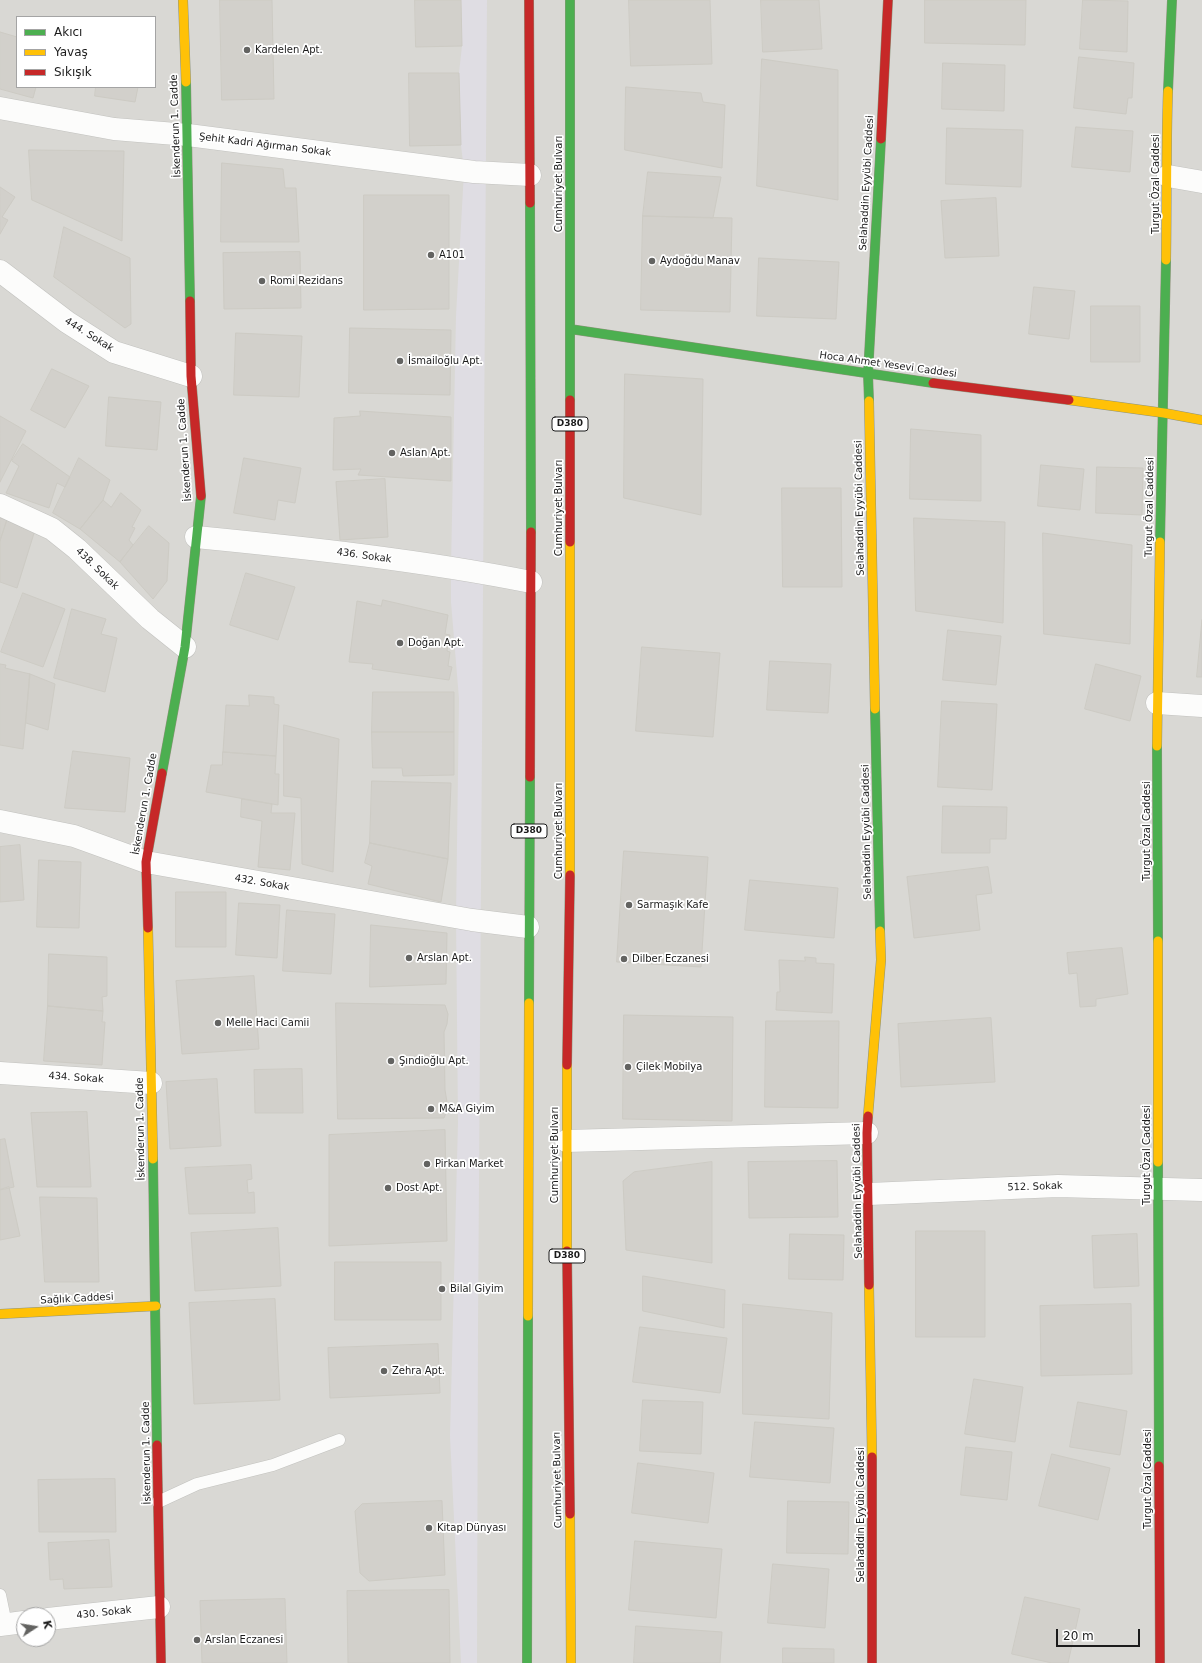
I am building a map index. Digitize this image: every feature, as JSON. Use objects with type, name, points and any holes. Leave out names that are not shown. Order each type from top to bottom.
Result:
[{"type":"street","name":"İskenderun 1. Cadde","points":[[162,1663],[159,1607],[156,1306],[146,862],[185,647],[201,496],[191,376],[188,134],[183,0]]},
{"type":"street","name":"D380","points":[[527,1663],[528,927],[531,582],[529,0]]},
{"type":"street","name":"Cumhuriyet Bulvarı","points":[[570,0],[570,849],[566,1141],[570,1663]]},
{"type":"street","name":"Selahaddin Eyyübi Caddesi","points":[[872,1663],[869,1194],[867,1134],[881,960],[868,374],[888,0]]},
{"type":"street","name":"Turgut Özal Caddesi","points":[[1160,1663],[1157,703],[1168,176],[1166,142],[1172,0]]},
{"type":"street","name":"Şehit Kadri Ağırman Sokak","points":[[0,108],[114,129],[188,134],[474,172],[530,175]]},
{"type":"street","points":[[1168,176],[1202,182]]},
{"type":"street","name":"444. Sokak","points":[[0,271],[67,322],[114,352],[191,376]]},
{"type":"street","name":"Hoca Ahmet Yesevi Caddesi","points":[[570,329],[868,374],[1164,412],[1202,420]]},
{"type":"street","name":"438. Sokak","points":[[0,505],[52,529],[77,549],[150,619],[185,647]]},
{"type":"street","name":"436. Sokak","points":[[196,537],[312,549],[436,565],[531,582]]},
{"type":"street","points":[[1157,703],[1202,706]]},
{"type":"street","name":"432. Sokak","points":[[0,821],[74,836],[146,862],[472,920],[528,927]]},
{"type":"street","name":"434. Sokak","points":[[0,1074],[151,1083]]},
{"type":"street","points":[[566,1141],[867,1134]]},
{"type":"street","name":"512. Sokak","points":[[869,1194],[1058,1186],[1202,1190]]},
{"type":"street","name":"Sağlık Caddesi","points":[[0,1314],[156,1306]]},
{"type":"street","name":"430. Sokak","points":[[56,1618],[159,1607]]},
{"type":"lane","points":[[158,1502],[197,1484],[273,1465],[339,1440]]},
{"type":"lane","points":[[0,1595],[10,1624]]},
{"type":"shaded area","points":[[0,0],[1202,0],[1202,1663],[0,1663]]},
{"type":"shaded area","points":[[461,0],[487,0],[477,1663],[461,1663],[450,1436],[458,1122],[456,917],[459,699],[451,602],[451,567],[456,316],[464,171],[461,145],[459,73],[462,46]]},
{"type":"building","name":"Kardelen Apt.","points":[[220,0],[272,0],[274,99],[222,100]]},
{"type":"building","points":[[415,0],[461,0],[462,46],[416,47]]},
{"type":"building","points":[[629,0],[710,0],[712,64],[631,66]]},
{"type":"building","points":[[761,0],[819,0],[822,49],[763,52]]},
{"type":"building","points":[[925,0],[1026,0],[1025,45],[925,43]]},
{"type":"building","points":[[1083,0],[1128,1],[1127,52],[1080,49]]},
{"type":"building","points":[[0,32],[16,37],[16,88],[36,88],[33,98],[0,89]]},
{"type":"building","points":[[1079,57],[1134,63],[1132,98],[1128,98],[1126,114],[1074,108]]},
{"type":"building","points":[[762,59],[838,70],[838,200],[757,186]]},
{"type":"building","points":[[943,63],[1005,65],[1004,111],[942,109]]},
{"type":"building","points":[[409,73],[459,73],[461,145],[410,146]]},
{"type":"building","points":[[626,87],[701,93],[703,102],[725,105],[722,168],[625,150]]},
{"type":"building","points":[[96,88],[138,88],[135,102],[95,96]]},
{"type":"building","points":[[1076,127],[1133,131],[1130,172],[1072,167]]},
{"type":"building","points":[[947,128],[1023,130],[1021,187],[946,184]]},
{"type":"building","points":[[29,150],[124,151],[122,241],[32,200]]},
{"type":"building","points":[[222,163],[283,169],[285,188],[296,188],[299,242],[221,242]]},
{"type":"building","points":[[648,172],[721,177],[713,218],[643,216]]},
{"type":"building","points":[[0,187],[15,197],[2,217],[8,220],[0,234]]},
{"type":"building","points":[[364,195],[449,195],[449,309],[364,310]]},
{"type":"building","points":[[996,198],[999,256],[945,258],[941,201]]},
{"type":"building","points":[[643,216],[732,218],[730,312],[641,310]]},
{"type":"building","points":[[64,227],[130,258],[131,324],[125,328],[54,277]]},
{"type":"building","name":"Romi Rezidans","points":[[300,252],[301,308],[224,309],[223,253]]},
{"type":"building","points":[[759,258],[839,262],[836,319],[757,316]]},
{"type":"building","points":[[1034,287],[1075,291],[1069,339],[1029,334]]},
{"type":"building","points":[[1091,306],[1140,306],[1140,362],[1091,362]]},
{"type":"building","name":"İsmailoğlu Apt.","points":[[350,328],[451,330],[450,395],[349,393]]},
{"type":"building","points":[[236,333],[302,336],[299,397],[234,395]]},
{"type":"building","points":[[52,369],[89,386],[65,428],[31,410]]},
{"type":"building","points":[[625,374],[703,379],[701,515],[624,498]]},
{"type":"building","points":[[109,397],[161,402],[157,450],[106,446]]},
{"type":"building","name":"Aslan Apt.","points":[[360,411],[451,417],[451,481],[358,475],[361,469],[333,470],[334,418],[360,416]]},
{"type":"building","points":[[0,416],[26,431],[0,482]]},
{"type":"building","points":[[911,429],[981,435],[981,501],[910,499]]},
{"type":"building","points":[[23,444],[70,477],[65,487],[57,483],[49,508],[6,493],[19,466],[12,461]]},
{"type":"building","points":[[79,458],[110,480],[103,500],[80,529],[53,513]]},
{"type":"building","points":[[244,458],[301,468],[295,503],[278,500],[275,520],[234,513]]},
{"type":"building","points":[[1041,465],[1084,469],[1080,510],[1038,506]]},
{"type":"building","points":[[1097,467],[1143,468],[1142,515],[1096,513]]},
{"type":"building","points":[[385,479],[388,537],[340,540],[336,482]]},
{"type":"building","points":[[782,488],[841,488],[842,587],[783,587]]},
{"type":"building","points":[[121,493],[141,510],[132,527],[135,528],[129,540],[133,545],[120,562],[80,529],[103,500],[111,507]]},
{"type":"building","points":[[0,518],[7,520],[0,541]]},
{"type":"building","points":[[914,518],[1005,522],[1003,623],[916,611]]},
{"type":"building","points":[[7,520],[35,530],[17,588],[0,582],[0,541]]},
{"type":"building","points":[[149,526],[169,543],[167,581],[153,599],[120,562]]},
{"type":"building","points":[[1043,533],[1132,545],[1130,644],[1044,634]]},
{"type":"building","points":[[246,573],[295,587],[278,640],[230,625]]},
{"type":"building","points":[[23,593],[65,609],[43,667],[1,652]]},
{"type":"building","name":"Doğan Apt.","points":[[383,600],[448,615],[445,634],[450,635],[447,651],[450,652],[448,666],[452,667],[449,680],[372,669],[373,664],[349,662],[357,601],[381,606]]},
{"type":"building","points":[[72,609],[106,619],[101,634],[117,638],[105,692],[54,678]]},
{"type":"building","points":[[1202,620],[1202,677],[1197,677]]},
{"type":"building","points":[[948,630],[1001,636],[996,685],[943,680]]},
{"type":"building","points":[[642,647],[720,653],[713,737],[636,731]]},
{"type":"building","points":[[770,661],[831,664],[828,713],[767,710]]},
{"type":"building","points":[[0,664],[6,665],[5,668],[30,674],[23,749],[0,745]]},
{"type":"building","points":[[1096,664],[1141,676],[1130,721],[1085,709]]},
{"type":"building","points":[[30,674],[55,684],[48,730],[26,723]]},
{"type":"building","points":[[373,692],[454,692],[454,732],[372,732]]},
{"type":"building","points":[[249,695],[274,697],[274,704],[279,705],[276,756],[223,752],[226,705],[249,706]]},
{"type":"building","points":[[942,701],[997,704],[992,790],[938,787]]},
{"type":"building","points":[[284,725],[339,739],[333,872],[302,864],[301,798],[284,796]]},
{"type":"building","points":[[372,732],[454,732],[454,775],[403,776],[402,768],[373,768]]},
{"type":"building","points":[[73,751],[130,758],[125,812],[65,808]]},
{"type":"building","points":[[223,752],[276,756],[275,774],[279,774],[278,805],[206,792],[211,765],[222,765]]},
{"type":"building","points":[[372,781],[451,783],[448,859],[370,843]]},
{"type":"building","points":[[242,799],[272,804],[271,813],[295,813],[290,870],[258,867],[262,821],[241,817]]},
{"type":"building","points":[[943,806],[1007,807],[1006,839],[990,839],[990,853],[942,853]]},
{"type":"building","points":[[370,843],[448,859],[441,902],[368,884],[372,866],[365,863]]},
{"type":"building","points":[[20,845],[24,900],[0,902],[0,847]]},
{"type":"building","points":[[624,851],[708,857],[701,967],[617,962]]},
{"type":"building","points":[[39,860],[81,862],[79,928],[37,927]]},
{"type":"building","points":[[988,867],[992,893],[976,895],[980,930],[914,938],[907,877]]},
{"type":"building","points":[[750,880],[838,888],[834,938],[745,930]]},
{"type":"building","points":[[176,892],[226,892],[226,947],[176,947]]},
{"type":"building","points":[[239,903],[280,905],[277,958],[236,955]]},
{"type":"building","points":[[287,910],[335,914],[331,974],[283,971]]},
{"type":"building","name":"Arslan Apt.","points":[[371,925],[447,933],[446,984],[370,987]]},
{"type":"building","points":[[1122,948],[1128,994],[1096,999],[1096,1006],[1080,1007],[1077,973],[1069,974],[1067,953]]},
{"type":"building","points":[[49,954],[107,957],[107,996],[102,997],[103,1011],[48,1006]]},
{"type":"building","points":[[805,957],[816,958],[816,963],[834,964],[832,1013],[776,1010],[777,992],[780,992],[779,960],[805,961]]},
{"type":"building","name":"Melle Haci Camii","points":[[254,976],[259,1049],[182,1054],[176,981]]},
{"type":"building","name":"Şındioğlu Apt.","points":[[336,1003],[445,1005],[448,1014],[444,1032],[445,1090],[448,1108],[444,1118],[338,1119]]},
{"type":"building","points":[[48,1006],[103,1011],[102,1022],[105,1022],[102,1065],[44,1061]]},
{"type":"building","points":[[624,1015],[733,1017],[732,1121],[623,1119]]},
{"type":"building","points":[[991,1018],[995,1082],[901,1087],[898,1024]]},
{"type":"building","points":[[766,1021],[839,1021],[838,1108],[765,1107]]},
{"type":"building","points":[[302,1069],[303,1113],[255,1113],[254,1070]]},
{"type":"building","points":[[217,1079],[221,1146],[170,1149],[166,1082]]},
{"type":"building","points":[[87,1112],[91,1187],[37,1187],[31,1113]]},
{"type":"building","name":"Dost Apt.","points":[[445,1130],[447,1241],[329,1246],[329,1135]]},
{"type":"building","points":[[5,1139],[14,1187],[0,1190],[0,1140]]},
{"type":"building","points":[[837,1161],[838,1217],[749,1218],[748,1162]]},
{"type":"building","points":[[712,1162],[712,1263],[626,1250],[623,1181],[634,1172]]},
{"type":"building","points":[[251,1165],[252,1179],[247,1180],[248,1193],[254,1192],[255,1213],[189,1214],[185,1168]]},
{"type":"building","points":[[9,1187],[20,1236],[0,1240],[0,1190]]},
{"type":"building","points":[[40,1197],[97,1198],[99,1282],[45,1282]]},
{"type":"building","points":[[278,1228],[281,1286],[195,1291],[191,1233]]},
{"type":"building","points":[[916,1231],[985,1231],[985,1337],[916,1337]]},
{"type":"building","points":[[790,1234],[844,1235],[843,1280],[789,1279]]},
{"type":"building","points":[[1137,1234],[1139,1286],[1094,1288],[1092,1236]]},
{"type":"building","points":[[335,1262],[441,1262],[441,1320],[335,1320]]},
{"type":"building","points":[[643,1276],[725,1290],[724,1328],[643,1311]]},
{"type":"building","points":[[275,1299],[280,1400],[194,1404],[189,1303]]},
{"type":"building","points":[[743,1304],[832,1313],[829,1419],[743,1414]]},
{"type":"building","points":[[1131,1304],[1132,1374],[1041,1376],[1040,1306]]},
{"type":"building","points":[[640,1327],[727,1338],[720,1393],[633,1382]]},
{"type":"building","name":"Zehra Apt.","points":[[438,1344],[440,1393],[330,1398],[328,1348]]},
{"type":"building","points":[[974,1379],[1023,1387],[1015,1442],[965,1434]]},
{"type":"building","points":[[643,1400],[703,1402],[701,1454],[640,1451]]},
{"type":"building","points":[[1078,1402],[1127,1411],[1120,1455],[1070,1447]]},
{"type":"building","points":[[755,1422],[834,1428],[830,1483],[750,1477]]},
{"type":"building","points":[[966,1447],[1012,1452],[1007,1500],[961,1495]]},
{"type":"building","points":[[1052,1454],[1110,1468],[1098,1520],[1039,1506]]},
{"type":"building","points":[[638,1463],[714,1473],[708,1523],[632,1513]]},
{"type":"building","points":[[115,1479],[116,1532],[39,1532],[38,1480]]},
{"type":"building","points":[[442,1501],[445,1575],[369,1581],[360,1573],[355,1511],[362,1504]]},
{"type":"building","points":[[788,1501],[849,1502],[848,1554],[787,1553]]},
{"type":"building","points":[[109,1540],[112,1587],[64,1589],[63,1579],[50,1580],[48,1543]]},
{"type":"building","points":[[635,1541],[722,1549],[716,1618],[629,1610]]},
{"type":"building","points":[[773,1564],[829,1569],[825,1628],[768,1623]]},
{"type":"building","points":[[449,1590],[450,1663],[348,1663],[347,1591]]},
{"type":"building","points":[[1025,1597],[1080,1609],[1068,1663],[1052,1663],[1012,1654]]},
{"type":"building","points":[[285,1599],[287,1663],[202,1663],[200,1601]]},
{"type":"building","points":[[636,1626],[722,1632],[720,1663],[634,1663]]},
{"type":"building","points":[[783,1648],[834,1649],[834,1663],[783,1663]]},
{"type":"traffic: fast","points":[[570,0],[570,400]]},
{"type":"traffic: fast","points":[[1168,91],[1172,0]]},
{"type":"traffic: fast","points":[[186,82],[190,301]]},
{"type":"traffic: fast","points":[[869,401],[868,374],[881,139]]},
{"type":"traffic: fast","points":[[530,203],[531,532]]},
{"type":"traffic: fast","points":[[1160,542],[1166,260]]},
{"type":"traffic: fast","points":[[570,329],[933,383]]},
{"type":"traffic: fast","points":[[162,773],[185,647],[201,496]]},
{"type":"traffic: fast","points":[[875,709],[880,931]]},
{"type":"traffic: fast","points":[[1157,746],[1158,941]]},
{"type":"traffic: fast","points":[[529,1003],[530,777]]},
{"type":"traffic: fast","points":[[153,1159],[157,1445]]},
{"type":"traffic: fast","points":[[1158,1162],[1159,1466]]},
{"type":"traffic: fast","points":[[527,1663],[528,1316]]},
{"type":"traffic: slow","points":[[183,0],[186,82]]},
{"type":"traffic: slow","points":[[1166,260],[1168,91]]},
{"type":"traffic: slow","points":[[1069,400],[1164,413],[1202,420]]},
{"type":"traffic: slow","points":[[869,401],[875,709]]},
{"type":"traffic: slow","points":[[570,542],[570,875]]},
{"type":"traffic: slow","points":[[1157,746],[1160,542]]},
{"type":"traffic: slow","points":[[148,928],[153,1159]]},
{"type":"traffic: slow","points":[[868,1116],[881,960],[880,931]]},
{"type":"traffic: slow","points":[[1158,941],[1158,1162]]},
{"type":"traffic: slow","points":[[528,1316],[529,1003]]},
{"type":"traffic: slow","points":[[567,1065],[567,1251]]},
{"type":"traffic: slow","points":[[869,1285],[872,1457]]},
{"type":"traffic: slow","points":[[0,1314],[156,1306]]},
{"type":"traffic: slow","points":[[570,1514],[571,1663]]},
{"type":"traffic: jam","points":[[529,0],[530,203]]},
{"type":"traffic: jam","points":[[881,139],[888,0]]},
{"type":"traffic: jam","points":[[190,301],[191,376],[201,496]]},
{"type":"traffic: jam","points":[[933,383],[1069,400]]},
{"type":"traffic: jam","points":[[570,400],[570,542]]},
{"type":"traffic: jam","points":[[530,777],[531,532]]},
{"type":"traffic: jam","points":[[148,928],[146,862],[162,773]]},
{"type":"traffic: jam","points":[[567,1065],[570,875]]},
{"type":"traffic: jam","points":[[868,1116],[869,1285]]},
{"type":"traffic: jam","points":[[567,1251],[570,1514]]},
{"type":"traffic: jam","points":[[157,1445],[161,1663]]},
{"type":"traffic: jam","points":[[872,1457],[872,1663]]},
{"type":"traffic: jam","points":[[1159,1466],[1160,1663]]},
{"type":"place","name":"Kardelen Apt.","points":[[247,50]]},
{"type":"place","name":"A101","points":[[431,255]]},
{"type":"place","name":"Aydoğdu Manav","points":[[652,261]]},
{"type":"place","name":"Romi Rezidans","points":[[262,281]]},
{"type":"place","name":"İsmailoğlu Apt.","points":[[400,361]]},
{"type":"place","name":"Aslan Apt.","points":[[392,453]]},
{"type":"place","name":"Doğan Apt.","points":[[400,643]]},
{"type":"place","name":"Sarmaşık Kafe","points":[[629,905]]},
{"type":"place","name":"Arslan Apt.","points":[[409,958]]},
{"type":"place","name":"Dilber Eczanesi","points":[[624,959]]},
{"type":"place","name":"Melle Haci Camii","points":[[218,1023]]},
{"type":"place","name":"Şındioğlu Apt.","points":[[391,1061]]},
{"type":"place","name":"Çilek Mobilya","points":[[628,1067]]},
{"type":"place","name":"M&A Giyim","points":[[431,1109]]},
{"type":"place","name":"Pirkan Market","points":[[427,1164]]},
{"type":"place","name":"Dost Apt.","points":[[388,1188]]},
{"type":"place","name":"Bilal Giyim","points":[[442,1289]]},
{"type":"place","name":"Zehra Apt.","points":[[384,1371]]},
{"type":"place","name":"Kitap Dünyası","points":[[429,1528]]},
{"type":"place","name":"Arslan Eczanesi","points":[[197,1640]]}]
